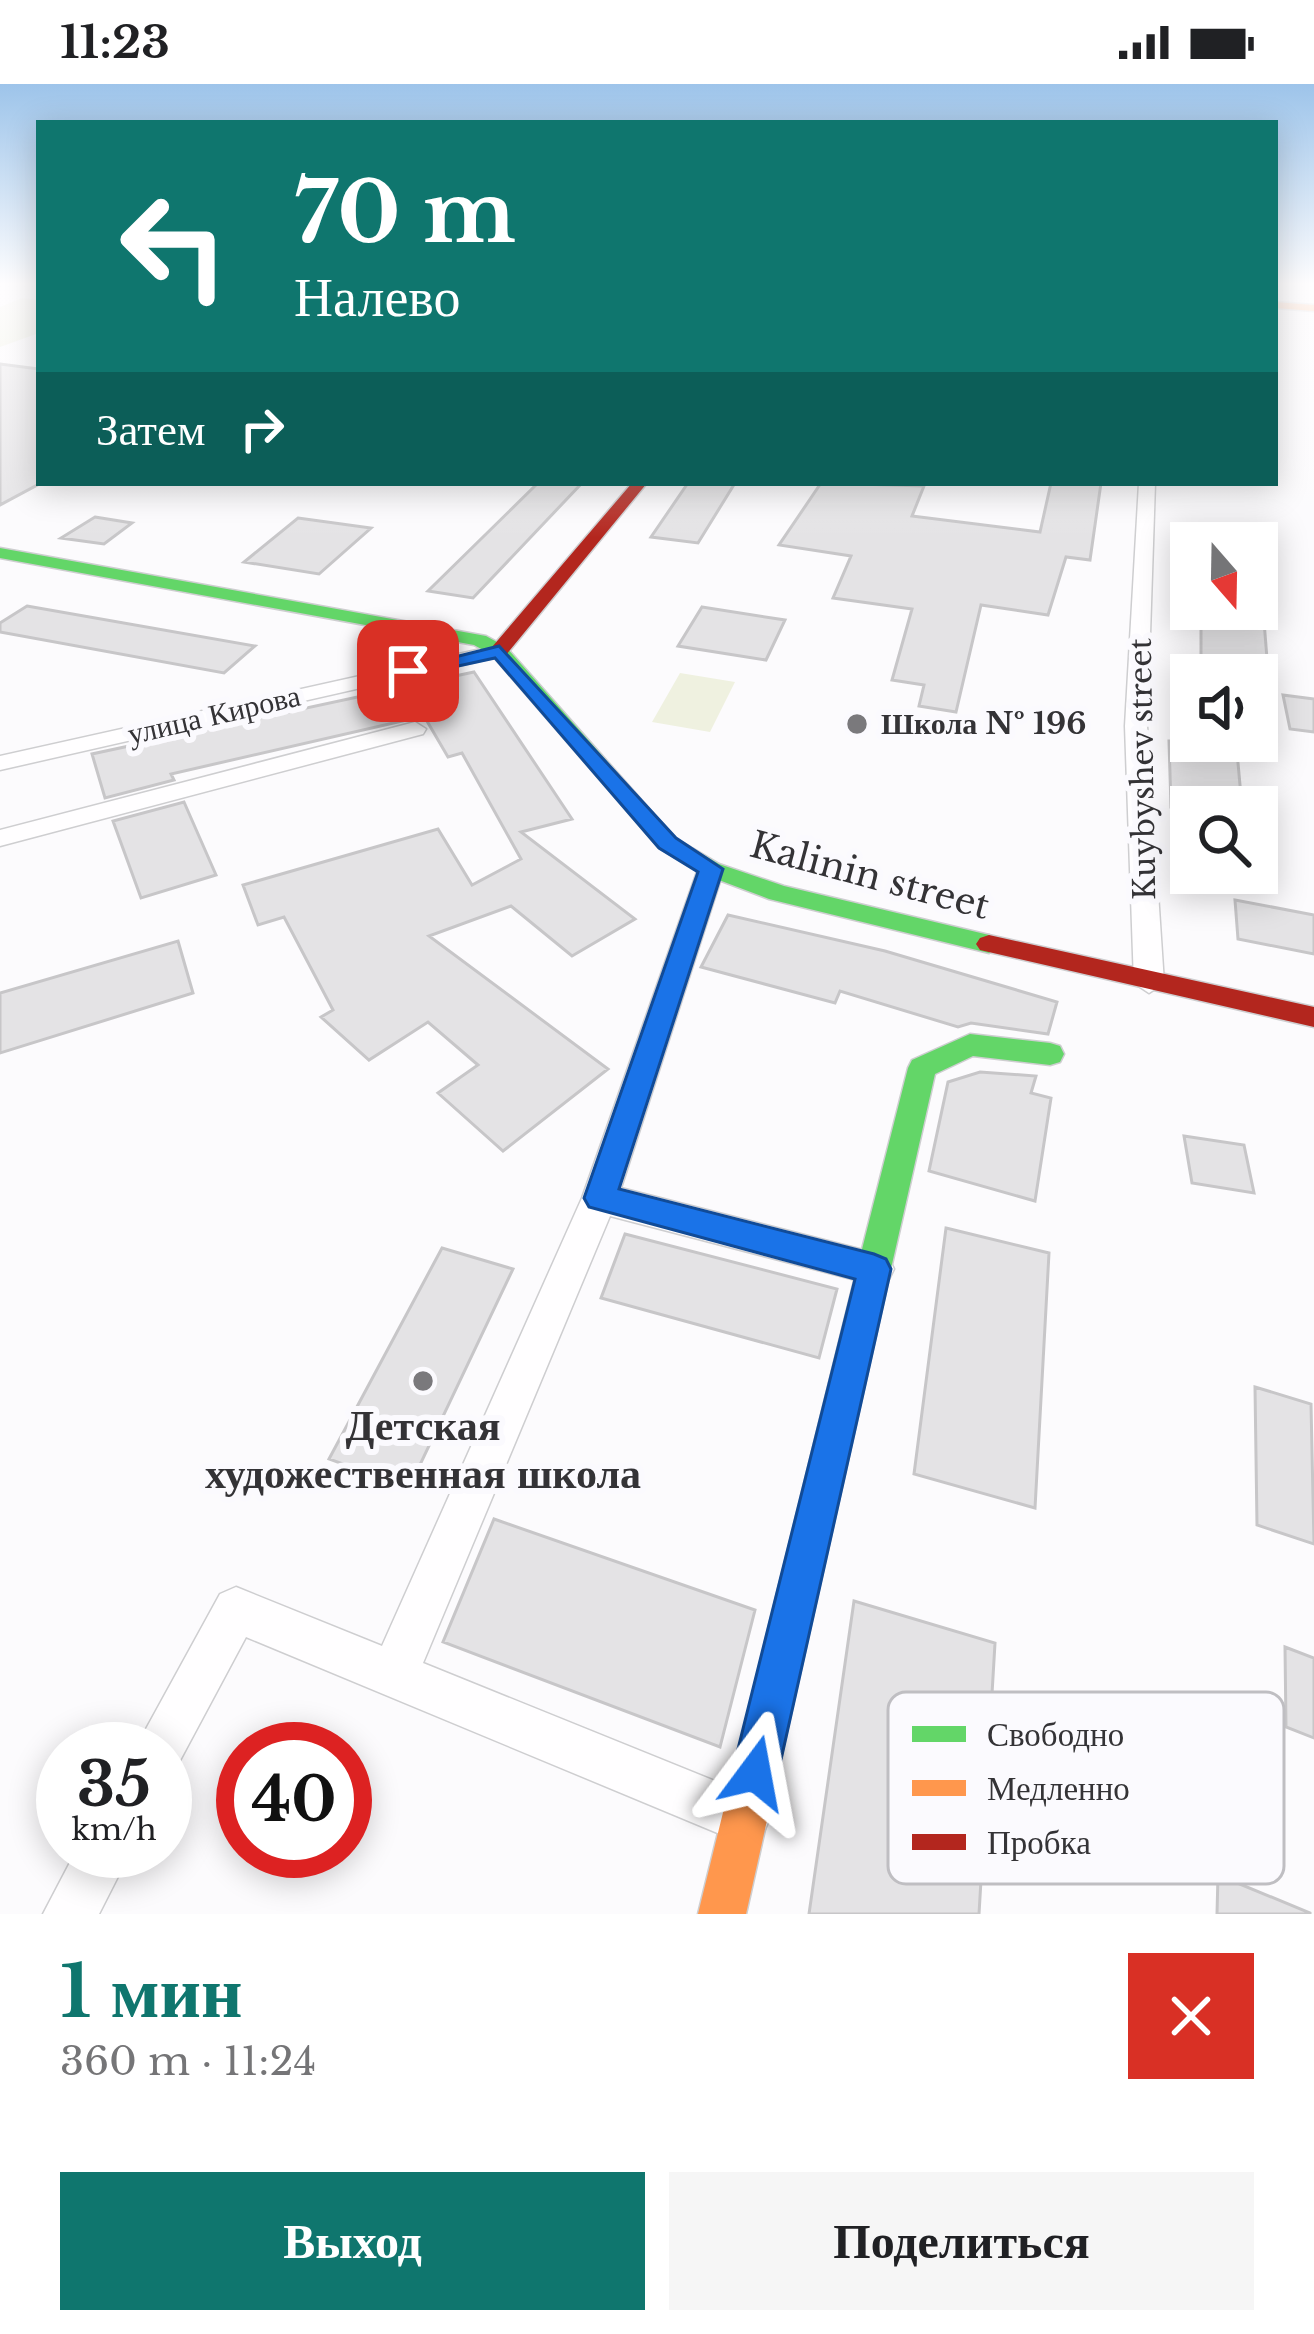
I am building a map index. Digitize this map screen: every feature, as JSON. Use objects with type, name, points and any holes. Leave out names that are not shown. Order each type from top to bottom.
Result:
[{"type":"main road","points":[[499,651],[637,486]]},
{"type":"main road","name":"Kalinin street","points":[[0,554],[451,632],[499,651],[667,843],[711,869],[778,892],[1149,983],[1314,1017]]},
{"type":"main road","name":"Kalinin street","points":[[0,567],[71,567]]},
{"type":"main road","points":[[722,1914],[922,1069],[970,1045],[1050,1054]]},
{"type":"street","name":"Kuybyshev street","points":[[1147,486],[1136,726],[1149,983]]},
{"type":"street","name":"улица Кирова","points":[[0,763],[499,651]]},
{"type":"street","points":[[0,838],[415,729]]},
{"type":"street","points":[[394,1674],[600,1198],[711,869]]},
{"type":"street","points":[[600,1198],[874,1269]]},
{"type":"street","points":[[175,1722],[236,1610],[744,1818]]},
{"type":"street","points":[[70,1914],[90,1878]]},
{"type":"green space","points":[[680,673],[735,682],[710,732],[652,722]]},
{"type":"building","points":[[0,367],[36,369],[36,486],[0,505]]},
{"type":"building","points":[[535,486],[579,486],[473,598],[428,591]]},
{"type":"building","points":[[686,486],[733,486],[698,543],[651,537]]},
{"type":"building","points":[[819,486],[924,486],[912,516],[1040,532],[1050,486],[1101,486],[1090,560],[1066,557],[1048,615],[981,605],[956,712],[919,706],[924,685],[892,680],[912,609],[833,598],[851,556],[779,545]]},
{"type":"building","points":[[95,517],[132,523],[104,544],[61,538]]},
{"type":"building","points":[[298,518],[371,528],[319,574],[244,562]]},
{"type":"building","points":[[27,606],[255,646],[224,673],[0,632],[0,623]]},
{"type":"building","points":[[702,607],[785,620],[766,660],[678,646]]},
{"type":"building","points":[[1201,630],[1265,630],[1267,654],[1201,654]]},
{"type":"building","points":[[474,672],[572,819],[521,832],[635,919],[572,956],[511,906],[429,936],[608,1069],[503,1151],[438,1093],[478,1065],[428,1022],[369,1060],[321,1017],[333,1010],[284,917],[258,925],[243,885],[438,829],[472,885],[521,859],[462,753],[448,757],[424,716],[171,774],[174,780],[105,798],[92,754]]},
{"type":"building","points":[[1283,695],[1314,699],[1314,732],[1290,729]]},
{"type":"building","points":[[1169,741],[1170,762],[1238,762],[1240,786],[1170,786]]},
{"type":"building","points":[[184,802],[216,875],[141,898],[113,821]]},
{"type":"building","points":[[1235,900],[1314,915],[1314,954],[1238,939]]},
{"type":"building","points":[[728,915],[885,951],[1057,1002],[1048,1034],[971,1023],[958,1027],[840,991],[835,1003],[701,967]]},
{"type":"building","points":[[178,941],[193,993],[0,1053],[0,993]]},
{"type":"building","points":[[980,1072],[1036,1076],[1031,1093],[1051,1098],[1035,1201],[929,1171],[948,1082]]},
{"type":"building","points":[[1184,1136],[1244,1145],[1254,1193],[1192,1183]]},
{"type":"building","points":[[946,1228],[1049,1253],[1035,1508],[914,1474]]},
{"type":"building","points":[[625,1234],[837,1289],[819,1358],[601,1298]]},
{"type":"building","points":[[442,1248],[513,1269],[409,1488],[329,1459]]},
{"type":"building","points":[[1255,1387],[1311,1404],[1314,1544],[1257,1525]]},
{"type":"building","points":[[494,1519],[755,1610],[720,1747],[443,1642]]},
{"type":"building","points":[[854,1601],[995,1643],[992,1692],[888,1692],[888,1884],[981,1884],[979,1914],[809,1914]]},
{"type":"building","points":[[1285,1647],[1314,1658],[1314,1738],[1286,1727]]},
{"type":"building","points":[[1218,1884],[1240,1884],[1310,1913],[1310,1914],[1217,1914]]},
{"type":"traffic: fast","points":[[0,553],[479,640],[499,651],[667,843],[711,869],[778,893],[989,944]]},
{"type":"traffic: fast","points":[[873,1273],[922,1068],[970,1045],[1050,1054]]},
{"type":"traffic: slow","points":[[722,1914],[873,1273]]},
{"type":"traffic: jam","points":[[499,651],[637,486]]},
{"type":"traffic: jam","points":[[989,944],[1314,1017]]},
{"type":"place","name":"Школа № 196","points":[[857,724]]},
{"type":"place","name":"Детская художественная школа","points":[[423,1381]]},
{"type":"route","points":[[408,671],[499,651],[667,843],[711,869],[600,1198],[874,1269],[755,1773]]}]
